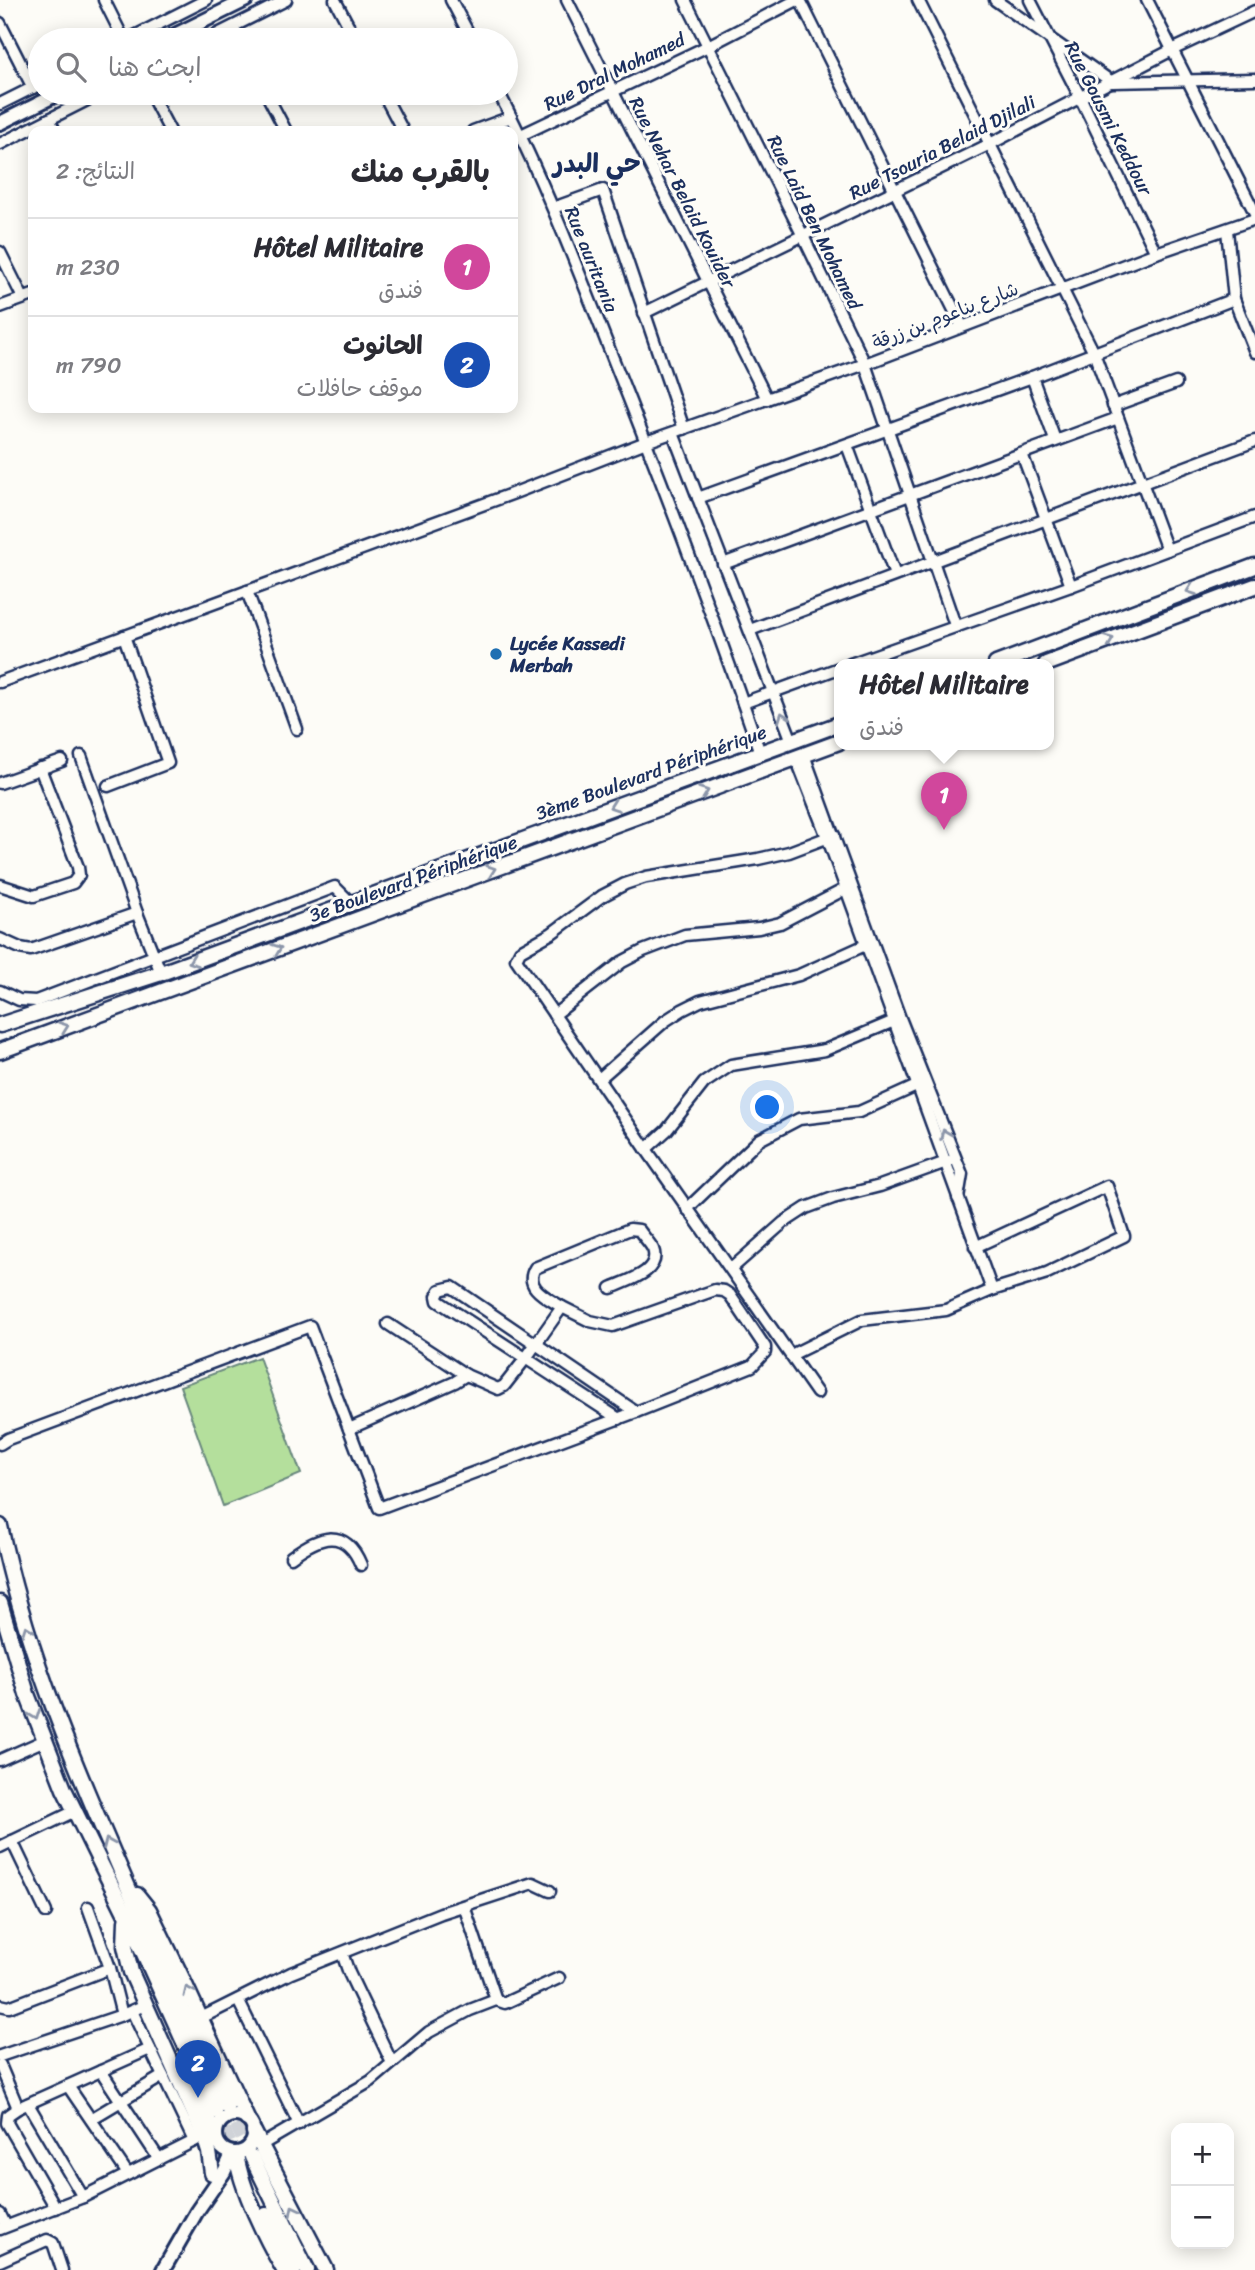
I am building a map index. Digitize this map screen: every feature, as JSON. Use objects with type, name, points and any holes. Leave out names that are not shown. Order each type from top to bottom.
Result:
[{"type":"highway","points":[[1009,659],[1255,566]]},
{"type":"highway","points":[[1054,661],[1255,586]]},
{"type":"highway","name":"3ème Boulevard Périphérique","points":[[0,1025],[161,973],[834,725]]},
{"type":"highway","points":[[792,741],[799,757]]},
{"type":"highway","name":"3e Boulevard Périphérique","points":[[0,1051],[834,744]]},
{"type":"highway","points":[[760,753],[766,769]]},
{"type":"highway","points":[[0,1526],[21,1612],[53,1712],[221,2108],[75,1811],[27,1694],[0,1603]]},
{"type":"highway","points":[[123,1876],[149,1910],[201,2018],[243,2150],[270,2247],[284,2270]]},
{"type":"highway","points":[[129,1922],[127,1958],[133,2011],[204,2137]]},
{"type":"highway","points":[[129,1922],[134,1946],[156,2009],[218,2173]]},
{"type":"highway","points":[[243,2150],[294,2270]]},
{"type":"highway","points":[[243,2150],[307,2270]]},
{"type":"highway","points":[[243,2150],[326,2270]]},
{"type":"main road","points":[[189,28],[246,0]]},
{"type":"main road","points":[[0,123],[36,105]]},
{"type":"main road","points":[[237,2115],[243,2150],[219,2145],[204,2137],[226,2117],[237,2115]]},
{"type":"main road","points":[[163,2270],[218,2173],[243,2150]]},
{"type":"main road","points":[[218,2173],[243,2150]]},
{"type":"street","points":[[104,0],[119,28]]},
{"type":"street","points":[[149,28],[206,0]]},
{"type":"street","points":[[233,27],[286,0]]},
{"type":"street","points":[[335,0],[350,28]]},
{"type":"street","points":[[451,0],[466,28]]},
{"type":"street","name":"Rue Nehar Belaid Kouider","points":[[567,0],[767,399]]},
{"type":"street","name":"Rue Laid Ben Mohamed","points":[[685,0],[865,364],[955,625]]},
{"type":"street","points":[[798,0],[962,326]]},
{"type":"street","name":"Rue Dral Mohamed","points":[[521,135],[798,0]]},
{"type":"street","points":[[918,0],[1094,353],[1167,550]]},
{"type":"street","points":[[995,0],[1112,82],[1255,79]]},
{"type":"street","name":"Rue Gousmi Keddour","points":[[1030,0],[1156,253]]},
{"type":"street","points":[[1147,0],[1255,213]]},
{"type":"street","name":"Rue Tsouria Belaid Djilali","points":[[644,313],[1255,11]]},
{"type":"street","points":[[0,23],[28,72]]},
{"type":"street","points":[[0,104],[28,90]]},
{"type":"street","points":[[35,126],[78,105]]},
{"type":"street","points":[[156,105],[167,126]]},
{"type":"street","points":[[272,105],[283,126]]},
{"type":"street","points":[[389,105],[400,126]]},
{"type":"street","name":"Rue auritania","points":[[505,105],[516,126]]},
{"type":"street","points":[[487,126],[511,117]]},
{"type":"street","points":[[49,119],[52,126]]},
{"type":"street","points":[[0,144],[28,130]]},
{"type":"street","name":"Rue auritania","points":[[518,130],[553,208],[646,442],[760,753]]},
{"type":"street","points":[[553,208],[603,190],[684,429]]},
{"type":"street","name":"شارع بناعوم بن زرقة","points":[[0,682],[646,442],[865,364],[1156,253],[1255,219]]},
{"type":"street","points":[[1227,230],[1234,299],[1255,352]]},
{"type":"street","points":[[0,252],[28,297],[0,307]]},
{"type":"street","points":[[698,498],[1032,377],[1234,299]]},
{"type":"street","points":[[1032,377],[1055,440]]},
{"type":"street","points":[[1113,406],[1176,383]]},
{"type":"street","points":[[723,564],[1118,418]]},
{"type":"street","points":[[673,433],[792,741]]},
{"type":"street","points":[[750,630],[1255,441]]},
{"type":"street","points":[[847,444],[895,575]]},
{"type":"street","points":[[1022,454],[1071,586]]},
{"type":"street","points":[[863,659],[1071,586],[1255,517]]},
{"type":"street","points":[[247,591],[297,729]]},
{"type":"street","points":[[108,786],[168,763],[124,636]]},
{"type":"street","points":[[743,703],[834,670]]},
{"type":"street","points":[[81,756],[161,973]]},
{"type":"street","points":[[799,757],[870,943],[921,1084],[945,1163],[992,1290]]},
{"type":"street","points":[[0,783],[62,761]]},
{"type":"street","points":[[0,885],[34,896],[73,883],[79,875],[40,768]]},
{"type":"street","points":[[817,1393],[516,959],[520,951],[552,933],[602,896],[625,884],[646,877],[789,852],[831,836]]},
{"type":"street","points":[[0,991],[19,1000],[36,1001],[335,887],[351,903]]},
{"type":"street","points":[[554,1015],[622,962],[643,951],[685,935],[759,928],[780,923],[849,887]]},
{"type":"street","points":[[0,939],[31,950],[137,913]]},
{"type":"street","points":[[599,1079],[665,1021],[682,1010],[700,1001],[799,975],[870,943]]},
{"type":"street","points":[[646,1149],[667,1130],[704,1083],[731,1065],[825,1049],[897,1020]]},
{"type":"street","points":[[921,1084],[962,1174],[958,1198]]},
{"type":"street","points":[[687,1209],[759,1140],[799,1119],[859,1112],[921,1084]]},
{"type":"street","points":[[732,1269],[783,1223],[806,1208],[955,1159]]},
{"type":"street","points":[[791,1355],[862,1320],[946,1310],[992,1290],[1047,1273],[1124,1236],[1107,1186],[975,1247]]},
{"type":"street","points":[[0,1444],[310,1326],[379,1507],[619,1419],[752,1366],[765,1353],[765,1346],[730,1295],[724,1291],[715,1290],[613,1326],[590,1321],[562,1307],[535,1289],[531,1275],[535,1268],[630,1229],[639,1230],[654,1250],[653,1263],[646,1272],[611,1288]]},
{"type":"street","points":[[619,1419],[438,1301],[440,1290],[452,1287],[636,1412]]},
{"type":"street","points":[[388,1324],[466,1375],[498,1389],[504,1386],[526,1358],[534,1343],[562,1307]]},
{"type":"street","points":[[349,1429],[466,1375]]},
{"type":"street","points":[[291,1557],[317,1541],[333,1537],[343,1541],[354,1551],[360,1566]]},
{"type":"street","points":[[0,1760],[45,1740]]},
{"type":"street","points":[[0,1847],[75,1811]]},
{"type":"street","points":[[12,1841],[46,1912]]},
{"type":"street","points":[[201,2018],[292,1973],[441,1913],[533,1883],[550,1891]]},
{"type":"street","points":[[464,1906],[496,2000]]},
{"type":"street","points":[[0,2214],[3,2228],[83,2197],[204,2137],[163,2076],[110,1968],[88,1907]]},
{"type":"street","points":[[342,1953],[393,2063]]},
{"type":"street","points":[[0,2005],[14,2005],[110,1968]]},
{"type":"street","points":[[243,2150],[299,2124],[371,2081],[429,2032],[470,2010],[496,2000],[505,2003],[559,1978]]},
{"type":"street","points":[[238,2000],[299,2124]]},
{"type":"street","points":[[0,2056],[133,2011]]},
{"type":"street","points":[[55,2208],[6,2123],[8,2115],[150,2049]]},
{"type":"street","points":[[0,2065],[23,2106],[83,2197]]},
{"type":"street","points":[[101,2071],[159,2159]]},
{"type":"street","points":[[91,2119],[163,2076]]},
{"type":"street","points":[[68,2086],[128,2174]]},
{"type":"street","points":[[0,2261],[47,2241],[53,2244],[62,2270]]},
{"type":"green space","points":[[259,1357],[301,1474],[223,1506],[180,1386]]},
{"type":"tunnel","points":[[227,2106],[252,2157]]},
{"type":"tunnel","points":[[215,2111],[239,2164]]},
{"type":"place","name":"Lycée Kassedi Merbah","points":[[496,654]]},
{"type":"place","name":"Hôtel Militaire","points":[[944,830]]},
{"type":"place","name":"الحانوت","points":[[198,2098]]},
{"type":"district","name":"حي البدر","points":[[597,163]]}]
